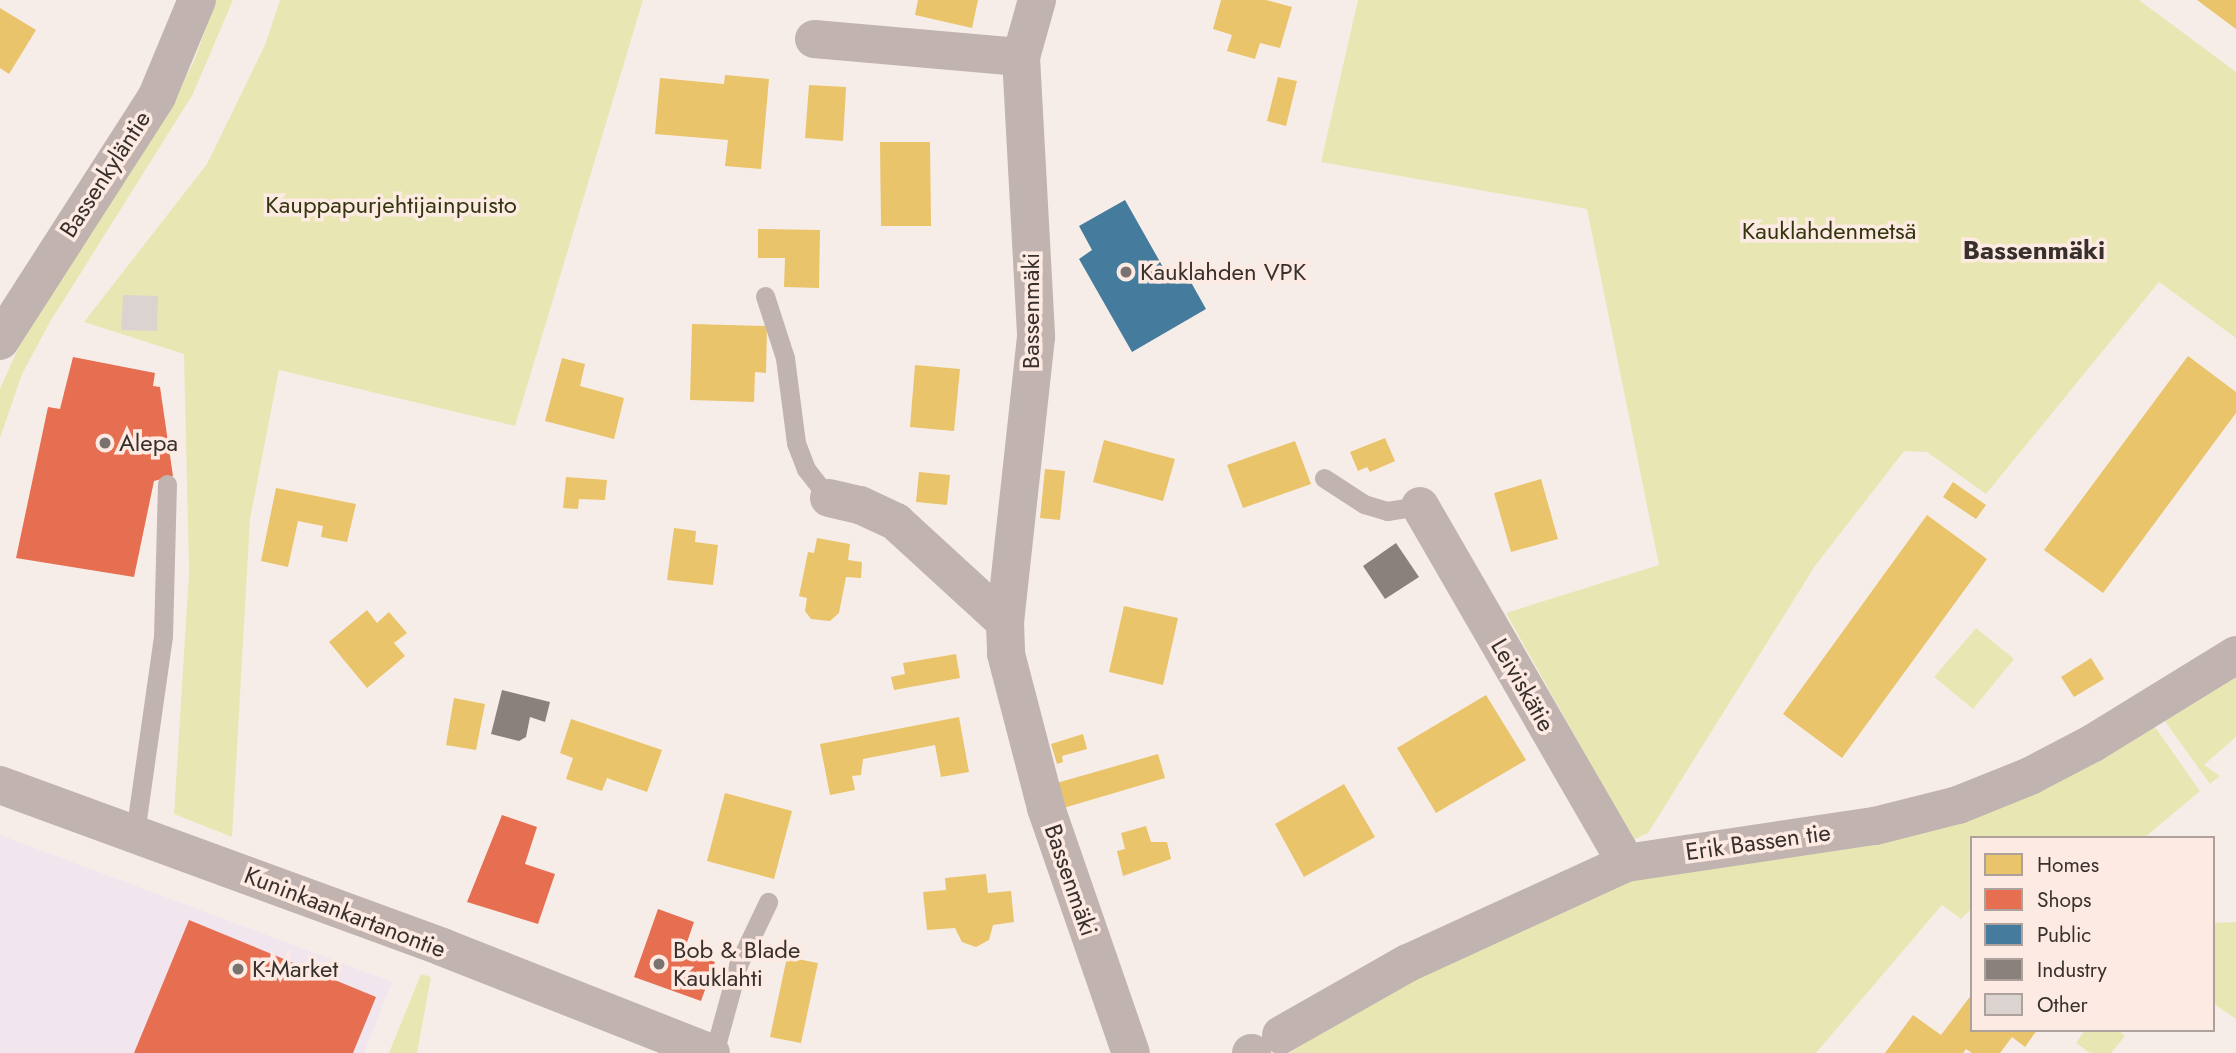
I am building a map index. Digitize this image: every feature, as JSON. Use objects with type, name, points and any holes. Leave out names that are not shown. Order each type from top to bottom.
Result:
[{"type":"street","name":"Bassenkyläntie","points":[[0,341],[156,96],[197,0]]},
{"type":"street","name":"Bassenmäki","points":[[1037,0],[1021,57],[1036,337],[1005,622],[1006,654],[1032,764],[1131,1053]]},
{"type":"street","points":[[814,39],[1021,57]]},
{"type":"street","points":[[828,498],[860,505],[896,522],[1005,622]]},
{"type":"street","name":"Leiviskätie","points":[[1420,506],[1626,863]]},
{"type":"street","name":"Erik Bassen tie","points":[[1261,1047],[1408,963],[1626,863],[1875,826],[1958,805],[2030,776],[2093,743],[2236,655]]},
{"type":"street","name":"Kuninkaankartanontie","points":[[0,785],[586,1002],[699,1051]]},
{"type":"lane","points":[[765,296],[785,358],[796,443],[806,469],[828,498]]},
{"type":"lane","points":[[1324,478],[1364,504],[1387,511],[1420,506]]},
{"type":"lane","points":[[135,833],[163,636],[167,484]]},
{"type":"lane","points":[[699,1051],[768,902]]},
{"type":"shaded area","points":[[0,835],[392,982],[364,1053],[0,1053]]},
{"type":"green space","points":[[216,0],[233,0],[193,94],[50,322],[22,374],[0,438],[0,389],[20,344],[164,119],[194,61]]},
{"type":"green space","name":"Kauppapurjehtijainpuisto","points":[[280,0],[643,0],[515,426],[279,370],[250,519],[232,837],[174,814],[189,572],[184,354],[84,322],[207,164],[265,45]]},
{"type":"green space","name":"Kauklahdenmetsä","points":[[1358,0],[2139,0],[2236,72],[2236,338],[2159,282],[1986,494],[1927,452],[1904,451],[1815,566],[1648,833],[1633,840],[1506,613],[1659,565],[1587,209],[1321,162]]},
{"type":"green space","points":[[1976,628],[2014,659],[1973,709],[1934,677]]},
{"type":"green space","points":[[2236,676],[2236,737],[2204,765],[2220,776],[2210,784],[2164,720]]},
{"type":"green space","points":[[2155,727],[2200,791],[2146,836],[1970,836],[1970,910],[1961,919],[1942,905],[1816,1053],[1289,1053],[1488,931],[1624,877],[1854,847]]},
{"type":"green space","points":[[2236,922],[2236,1019],[2215,1004],[2215,923]]},
{"type":"green space","points":[[421,974],[431,977],[417,1053],[389,1053]]},
{"type":"green space","points":[[2084,1032],[2120,1032],[2125,1036],[2111,1053],[2090,1053],[2076,1043]]},
{"type":"building: Homes","points":[[918,0],[978,0],[972,28],[915,15]]},
{"type":"building: Homes","points":[[1221,0],[1266,0],[1292,7],[1280,48],[1260,43],[1255,59],[1227,51],[1232,35],[1213,29]]},
{"type":"building: Homes","points":[[2197,0],[2236,0],[2236,29]]},
{"type":"building: Homes","points":[[0,8],[36,30],[9,74],[0,68]]},
{"type":"building: Homes","points":[[725,75],[769,79],[761,169],[725,166],[728,140],[655,134],[660,78],[724,84]]},
{"type":"building: Homes","points":[[1278,77],[1297,81],[1286,126],[1267,121]]},
{"type":"building: Homes","points":[[809,85],[846,87],[843,141],[805,138]]},
{"type":"building: Homes","points":[[880,142],[930,142],[931,226],[881,226]]},
{"type":"building: Homes","points":[[758,229],[820,230],[819,288],[784,287],[785,258],[758,258]]},
{"type":"building: Homes","points":[[692,324],[767,326],[766,373],[755,372],[754,402],[690,400]]},
{"type":"building: Homes","points":[[2188,356],[2236,392],[2236,413],[2103,593],[2044,550]]},
{"type":"building: Homes","points":[[562,358],[585,364],[580,386],[624,398],[614,439],[545,421]]},
{"type":"building: Homes","points":[[915,365],[960,369],[954,431],[910,427]]},
{"type":"building: Homes","points":[[1385,438],[1395,461],[1370,472],[1367,467],[1358,471],[1350,452]]},
{"type":"building: Homes","points":[[1104,440],[1175,459],[1163,501],[1093,482]]},
{"type":"building: Homes","points":[[1295,441],[1311,484],[1243,508],[1227,465]]},
{"type":"building: Homes","points":[[1045,469],[1065,471],[1060,520],[1040,518]]},
{"type":"building: Homes","points":[[919,472],[950,475],[947,505],[916,502]]},
{"type":"building: Homes","points":[[566,477],[607,480],[605,500],[579,499],[578,509],[563,508]]},
{"type":"building: Homes","points":[[1541,479],[1558,539],[1511,552],[1494,493]]},
{"type":"building: Homes","points":[[1953,482],[1986,505],[1976,519],[1943,497]]},
{"type":"building: Homes","points":[[276,488],[356,504],[347,542],[321,537],[323,526],[298,521],[288,567],[261,561]]},
{"type":"building: Homes","points":[[1927,515],[1987,559],[1842,758],[1783,714]]},
{"type":"building: Homes","points":[[674,528],[696,531],[695,542],[718,545],[713,585],[667,580]]},
{"type":"building: Homes","points":[[817,538],[850,544],[848,560],[862,562],[861,578],[846,577],[839,613],[830,621],[811,619],[805,611],[807,598],[799,596],[808,552],[814,553]]},
{"type":"building: Homes","points":[[1124,606],[1178,618],[1163,685],[1109,672]]},
{"type":"building: Homes","points":[[367,610],[377,623],[389,612],[407,633],[394,643],[405,656],[367,688],[329,642]]},
{"type":"building: Homes","points":[[956,654],[960,678],[894,690],[891,677],[905,674],[903,663]]},
{"type":"building: Homes","points":[[2091,658],[2104,679],[2074,697],[2061,677]]},
{"type":"building: Homes","points":[[1486,695],[1526,760],[1436,813],[1397,748]]},
{"type":"building: Homes","points":[[454,698],[485,704],[476,750],[446,745]]},
{"type":"building: Homes","points":[[959,717],[969,772],[941,777],[935,745],[863,759],[861,775],[852,776],[855,790],[830,795],[820,744]]},
{"type":"building: Homes","points":[[571,719],[662,750],[647,792],[607,778],[602,791],[566,779],[573,758],[560,753]]},
{"type":"building: Homes","points":[[1083,734],[1087,749],[1062,756],[1063,762],[1057,764],[1051,744]]},
{"type":"building: Homes","points":[[1158,754],[1165,778],[1060,809],[1053,784]]},
{"type":"building: Homes","points":[[1344,784],[1375,837],[1304,877],[1275,824]]},
{"type":"building: Homes","points":[[725,793],[792,811],[774,879],[707,861]]},
{"type":"building: Homes","points":[[1146,826],[1151,842],[1167,842],[1171,859],[1123,876],[1117,851],[1125,849],[1121,833]]},
{"type":"building: Homes","points":[[986,874],[988,893],[1011,891],[1014,922],[993,925],[989,940],[976,947],[962,942],[955,928],[927,930],[923,892],[946,890],[945,878]]},
{"type":"building: Homes","points":[[787,957],[818,963],[801,1043],[770,1037]]},
{"type":"building: Homes","points":[[1970,997],[1970,1032],[2036,1032],[2025,1047],[2012,1037],[2000,1053],[1972,1053],[1966,1049],[1963,1053],[1885,1053],[1913,1015],[1941,1035]]},
{"type":"building: Shops","name":"Alepa","points":[[73,357],[155,373],[153,386],[160,387],[173,476],[154,481],[134,577],[16,558],[48,407],[60,409]]},
{"type":"building: Shops","points":[[502,815],[537,827],[525,864],[555,874],[538,924],[467,902]]},
{"type":"building: Shops","points":[[658,909],[694,922],[684,951],[715,962],[701,1001],[634,977]]},
{"type":"building: Shops","name":"K-Market","points":[[189,920],[376,997],[353,1053],[134,1053]]},
{"type":"building: Public","name":"Kauklahden VPK","points":[[1125,200],[1168,276],[1183,268],[1206,309],[1132,352],[1079,259],[1092,250],[1079,226]]},
{"type":"building: Industry","points":[[1396,543],[1419,577],[1385,599],[1363,566]]},
{"type":"building: Industry","points":[[502,690],[550,702],[545,722],[530,717],[526,737],[519,741],[491,734]]},
{"type":"building: Other","points":[[123,295],[158,296],[157,331],[121,330]]},
{"type":"place","name":"Kauklahden VPK","points":[[1126,272]]},
{"type":"place","name":"Alepa","points":[[105,443]]},
{"type":"place","name":"Bob & Blade Kauklahti","points":[[659,964]]},
{"type":"place","name":"K-Market","points":[[238,969]]},
{"type":"district","name":"Bassenmäki","points":[[2034,251]]}]
